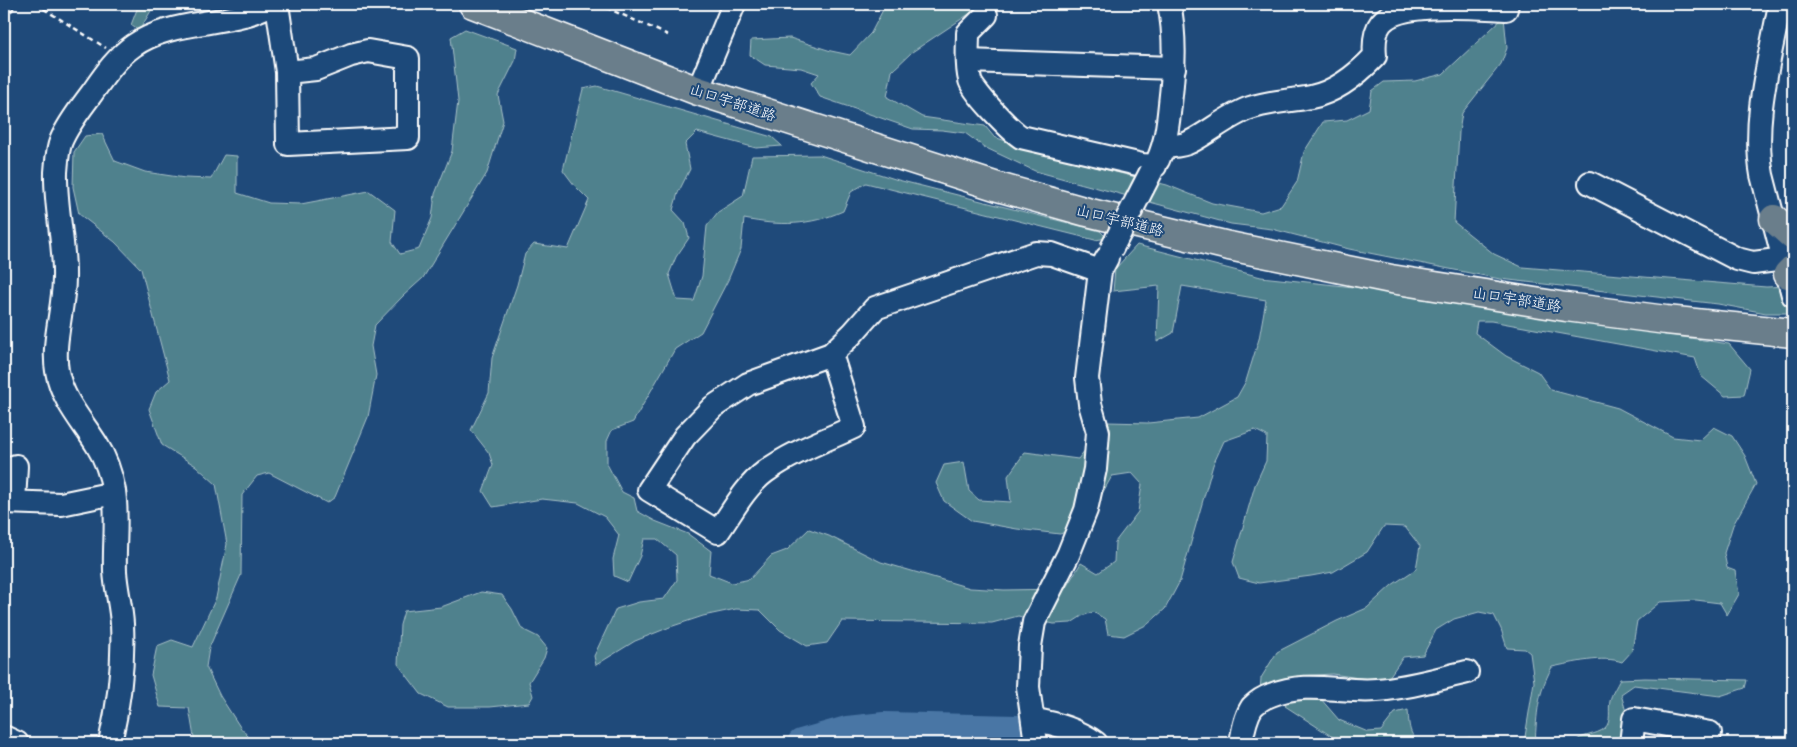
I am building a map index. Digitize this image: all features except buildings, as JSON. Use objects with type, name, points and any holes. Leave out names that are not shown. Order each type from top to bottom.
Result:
[{"type":"main road","name":"山口宇部道路","points":[[473,4],[698,92],[998,187],[1087,212],[1229,246],[1391,279],[1547,304],[1666,320],[1793,333]]},
{"type":"street","points":[[110,743],[122,674],[122,622],[115,572],[116,518],[114,492],[106,462],[68,401],[57,372],[56,352],[64,299],[65,264],[55,191],[60,142],[75,117],[120,56],[134,45],[153,35],[181,27],[245,15],[272,4]]},
{"type":"street","points":[[277,4],[287,72],[288,144],[408,138],[408,58],[368,52],[351,55],[316,69],[287,72]]},
{"type":"street","points":[[698,92],[734,4]]},
{"type":"street","points":[[1035,732],[1028,687],[1030,646],[1034,622],[1068,555],[1086,510],[1095,469],[1098,432],[1090,404],[1087,378],[1100,272],[1157,162],[1174,68],[1174,42],[1168,4]]},
{"type":"street","points":[[986,15],[968,33],[970,82],[1014,133],[1021,137],[1142,165],[1157,162],[1175,146],[1190,143],[1249,108],[1312,97],[1331,91],[1375,56],[1374,42],[1381,23],[1391,15],[1405,10],[1448,6],[1506,9],[1507,4]]},
{"type":"street","points":[[1590,183],[1737,259],[1753,262],[1788,262],[1762,175],[1758,137],[1762,102],[1780,4]]},
{"type":"street","points":[[968,61],[1174,68]]},
{"type":"street","points":[[831,354],[854,427],[800,451],[764,472],[744,494],[718,532],[649,490],[685,436],[712,407],[748,384],[831,354],[875,308],[1036,253],[1052,254],[1100,272]]},
{"type":"street","points":[[16,466],[9,502],[61,504],[114,492]]},
{"type":"street","points":[[1240,743],[1245,722],[1253,706],[1265,697],[1284,689],[1310,686],[1375,690],[1396,688],[1467,672]]},
{"type":"street","points":[[1630,743],[1634,719],[1710,733],[1708,743]]},
{"type":"street","points":[[1035,732],[1042,721],[1085,736],[1096,743]]},
{"type":"street","points":[[4,737],[17,743]]},
{"type":"path","points":[[4,18],[18,4]]},
{"type":"path","points":[[36,4],[120,56]]},
{"type":"path","points":[[598,4],[668,35]]},
{"type":"green space","points":[[139,4],[155,4],[139,31],[131,25]]},
{"type":"green space","points":[[886,4],[984,4],[912,52],[892,71],[887,97],[922,117],[985,126],[994,137],[1044,154],[1167,185],[1212,203],[1261,212],[1281,206],[1297,182],[1304,152],[1323,122],[1347,120],[1369,109],[1372,91],[1384,82],[1415,81],[1443,74],[1504,17],[1507,48],[1501,64],[1462,113],[1459,132],[1454,222],[1494,254],[1522,267],[1766,287],[1793,286],[1793,313],[1766,313],[1718,304],[1500,279],[1349,249],[1272,229],[1231,224],[1035,171],[984,147],[965,133],[913,129],[820,97],[811,83],[819,74],[801,68],[765,65],[750,55],[751,40],[790,38],[850,55],[871,33]]},
{"type":"green space","points":[[465,29],[517,48],[515,61],[498,95],[503,121],[487,173],[423,278],[375,325],[371,346],[376,375],[368,417],[335,497],[327,503],[269,473],[257,476],[242,495],[241,575],[209,648],[206,667],[220,696],[240,727],[254,743],[195,743],[189,708],[160,707],[151,675],[157,646],[172,640],[193,647],[216,598],[227,544],[216,484],[196,466],[162,445],[149,409],[156,392],[170,380],[141,269],[115,242],[79,214],[73,187],[74,152],[85,136],[102,134],[115,161],[145,172],[185,178],[211,179],[224,155],[237,156],[237,193],[269,203],[301,204],[369,191],[395,210],[392,242],[400,254],[419,249],[432,218],[435,194],[452,151],[458,101],[451,37]]},
{"type":"green space","points":[[597,86],[772,137],[782,146],[756,148],[697,132],[685,144],[690,169],[678,193],[673,210],[685,223],[689,238],[676,257],[669,274],[677,300],[694,301],[702,276],[707,226],[718,212],[743,196],[752,156],[820,155],[898,180],[1100,231],[1107,238],[1095,240],[866,183],[851,192],[843,211],[818,220],[782,224],[744,219],[741,249],[728,280],[701,332],[675,349],[633,422],[612,430],[607,441],[607,464],[622,492],[634,498],[637,511],[655,521],[688,534],[711,551],[709,574],[732,583],[750,579],[771,556],[787,550],[809,529],[829,536],[881,562],[970,588],[1004,590],[1065,589],[1081,563],[1098,573],[1114,562],[1115,542],[1138,512],[1142,484],[1132,473],[1112,476],[1085,524],[1060,534],[972,521],[944,501],[936,483],[944,465],[964,462],[969,491],[979,500],[1011,502],[1008,476],[1025,452],[1078,459],[1107,422],[1148,423],[1198,418],[1237,397],[1246,381],[1259,339],[1266,300],[1182,286],[1173,333],[1157,342],[1159,286],[1113,291],[1115,269],[1137,245],[1261,277],[1372,289],[1428,300],[1460,303],[1729,344],[1750,369],[1744,395],[1725,396],[1701,376],[1695,358],[1491,321],[1477,321],[1475,333],[1506,356],[1538,372],[1551,390],[1618,408],[1673,437],[1700,440],[1714,427],[1732,436],[1745,456],[1756,484],[1733,525],[1724,553],[1727,568],[1735,571],[1739,594],[1727,615],[1720,603],[1696,600],[1660,602],[1637,621],[1632,651],[1622,662],[1597,659],[1552,667],[1543,686],[1537,713],[1535,743],[1524,743],[1534,682],[1530,653],[1525,649],[1507,648],[1494,615],[1479,612],[1454,619],[1436,630],[1423,655],[1403,657],[1389,677],[1366,679],[1332,674],[1297,676],[1260,692],[1261,678],[1277,652],[1367,608],[1392,585],[1416,569],[1420,546],[1405,527],[1384,526],[1367,552],[1333,572],[1259,583],[1239,578],[1233,562],[1255,485],[1266,461],[1267,436],[1255,430],[1224,441],[1213,465],[1180,581],[1165,609],[1148,624],[1124,636],[1108,634],[1105,619],[1093,612],[1071,623],[1054,624],[1018,616],[992,623],[842,621],[827,643],[807,646],[780,630],[760,610],[736,609],[703,616],[635,641],[596,665],[594,656],[616,609],[639,602],[664,599],[677,580],[676,555],[657,539],[644,539],[640,556],[628,582],[614,576],[613,559],[619,535],[605,517],[578,503],[542,499],[493,507],[483,491],[493,465],[489,453],[471,430],[489,393],[492,358],[517,285],[525,254],[534,244],[568,249],[589,200],[563,170],[583,89]]},
{"type":"green space","points":[[481,592],[502,595],[512,609],[522,629],[538,637],[547,648],[544,658],[529,682],[533,696],[529,703],[490,707],[448,707],[421,694],[398,664],[400,625],[404,611],[441,607]]},
{"type":"green space","points":[[1620,679],[1747,680],[1745,688],[1720,696],[1634,685],[1621,694],[1626,712],[1621,743],[1574,743],[1605,728],[1609,719],[1609,704]]},
{"type":"green space","points":[[1299,694],[1320,698],[1339,720],[1368,732],[1381,731],[1395,713],[1408,710],[1410,730],[1415,738],[1424,743],[1342,743],[1285,706]]},
{"type":"green space","points":[[1470,737],[1475,743],[1447,743]]},
{"type":"waterway","points":[[801,743],[847,730],[884,726],[1018,729],[1046,734],[1074,743]]}]
